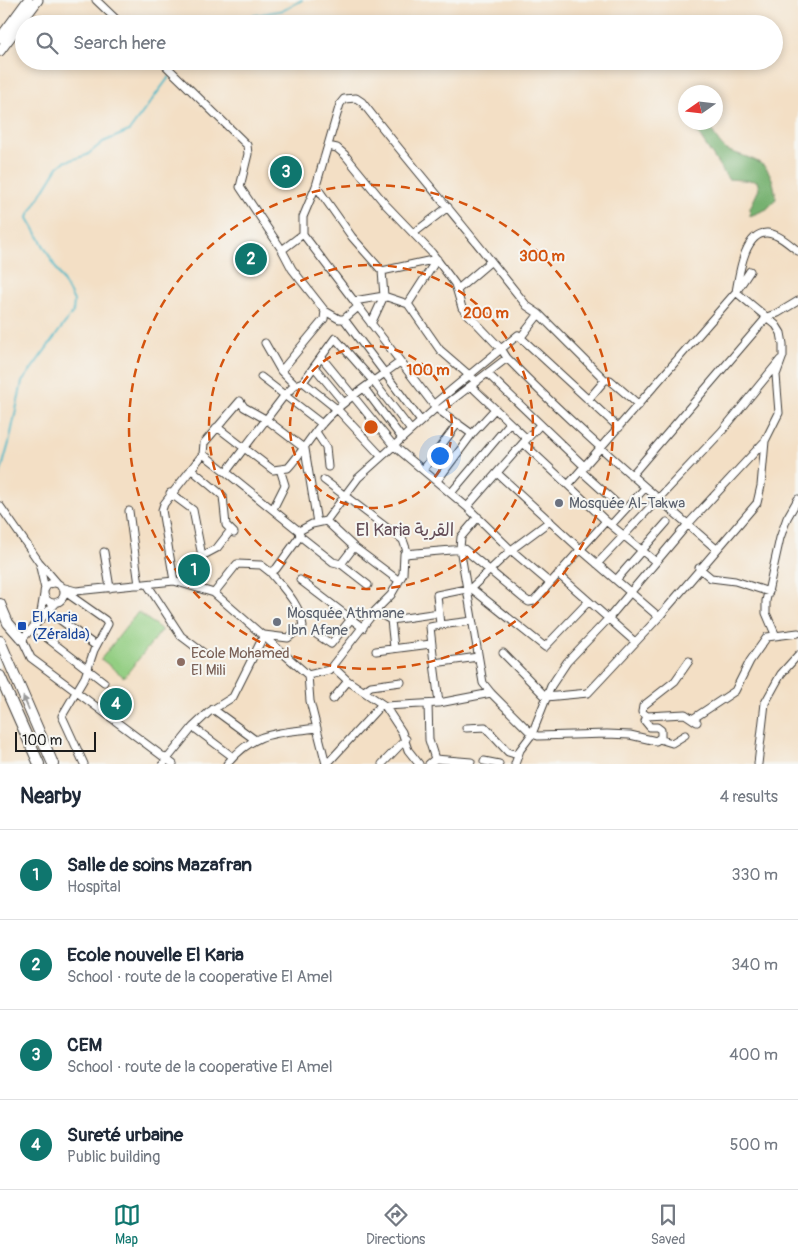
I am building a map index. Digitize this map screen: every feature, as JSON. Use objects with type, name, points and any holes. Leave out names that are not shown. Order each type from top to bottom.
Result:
[{"type":"highway","points":[[0,604],[8,623],[22,639]]},
{"type":"highway","points":[[0,641],[53,764]]},
{"type":"highway","points":[[0,676],[39,764]]},
{"type":"main road","points":[[17,15],[28,0]]},
{"type":"main road","points":[[27,15],[38,0]]},
{"type":"main road","points":[[0,38],[15,18]]},
{"type":"main road","points":[[0,51],[15,31]]},
{"type":"street","points":[[96,0],[112,15]]},
{"type":"street","points":[[170,70],[247,145],[248,154],[240,187],[282,250],[292,269],[324,311],[339,319],[344,319],[420,420]]},
{"type":"street","points":[[472,434],[436,408],[303,234],[303,217],[316,186],[340,104],[344,100],[356,98],[362,102],[421,178],[448,207],[528,306],[539,314],[605,380],[610,380],[639,405]]},
{"type":"street","points":[[328,146],[337,148],[345,155],[385,204],[437,259],[457,290],[462,308],[549,402],[601,450],[715,548]]},
{"type":"street","points":[[316,186],[352,237],[382,271],[384,296],[372,324]]},
{"type":"street","points":[[414,233],[448,207]]},
{"type":"street","points":[[736,292],[745,252],[756,237],[766,233],[780,238],[798,251]]},
{"type":"street","points":[[282,250],[303,234]]},
{"type":"street","points":[[382,271],[437,259]]},
{"type":"street","points":[[408,304],[437,259]]},
{"type":"street","points":[[457,290],[491,261]]},
{"type":"street","points":[[568,485],[601,450],[736,292],[750,271]]},
{"type":"street","points":[[515,764],[518,755],[532,734],[546,697],[567,662],[608,619],[688,524],[765,441],[779,413],[776,375],[783,356],[781,333],[776,325],[736,292]]},
{"type":"street","points":[[344,319],[356,304],[384,296],[408,304],[440,350],[470,376],[474,384],[495,409],[525,441],[608,523],[656,562]]},
{"type":"street","points":[[631,476],[767,318],[798,301]]},
{"type":"street","points":[[786,309],[798,309]]},
{"type":"street","points":[[280,371],[324,319],[324,311]]},
{"type":"street","points":[[521,337],[539,314]]},
{"type":"street","points":[[436,408],[518,335],[619,428]]},
{"type":"street","points":[[226,472],[284,396],[315,368],[335,338],[373,381],[410,429]]},
{"type":"street","points":[[265,343],[280,371],[338,410],[381,456]]},
{"type":"street","points":[[597,564],[623,534],[722,431],[783,356]]},
{"type":"street","points":[[322,358],[393,445],[467,507],[511,550],[550,583]]},
{"type":"street","points":[[270,572],[276,569],[306,526],[326,521],[358,478],[401,437],[436,408],[474,384],[507,358]]},
{"type":"street","points":[[284,477],[288,468],[305,449],[322,424],[344,403],[400,362]]},
{"type":"street","points":[[315,368],[344,403]]},
{"type":"street","points":[[488,374],[624,510]]},
{"type":"street","points":[[261,377],[322,424]]},
{"type":"street","points":[[588,400],[605,380]]},
{"type":"street","points":[[364,388],[401,437]]},
{"type":"street","points":[[174,582],[162,510],[170,493],[203,454],[204,443],[240,401],[244,407],[266,420],[305,449],[317,523]]},
{"type":"street","points":[[437,481],[472,434],[495,409]]},
{"type":"street","points":[[423,470],[458,423]]},
{"type":"street","points":[[451,493],[510,423]]},
{"type":"street","points":[[467,507],[540,425]]},
{"type":"street","points":[[217,427],[273,470],[288,468]]},
{"type":"street","points":[[316,432],[326,447],[328,467]]},
{"type":"street","points":[[546,697],[588,693],[757,503],[761,486],[765,441]]},
{"type":"street","points":[[203,454],[273,510],[333,562],[341,564],[368,585]]},
{"type":"street","points":[[170,493],[193,510],[202,556],[217,548],[233,532],[226,525],[223,496],[191,469]]},
{"type":"street","points":[[273,510],[285,485],[284,477],[280,470]]},
{"type":"street","points":[[498,472],[580,549],[658,616]]},
{"type":"street","points":[[324,480],[403,540],[408,554]]},
{"type":"street","points":[[308,675],[329,670],[375,611],[391,595],[403,574],[404,554],[464,549],[529,602],[534,601],[580,549],[624,510],[645,488]]},
{"type":"street","points":[[776,634],[766,610],[780,538],[787,518],[798,499]]},
{"type":"street","points":[[0,506],[39,562],[60,586],[63,598]]},
{"type":"street","points":[[129,511],[139,585]]},
{"type":"street","points":[[478,518],[461,537],[460,548],[469,589],[472,621],[483,683],[491,694],[532,734],[538,736],[630,735],[654,741],[659,739],[672,744],[685,735]]},
{"type":"street","points":[[326,521],[354,547],[398,580]]},
{"type":"street","points":[[440,625],[437,595],[469,589],[511,550],[550,521]]},
{"type":"street","points":[[616,580],[667,522]]},
{"type":"street","points":[[341,564],[354,547]]},
{"type":"street","points":[[104,552],[110,588]]},
{"type":"street","points":[[39,562],[47,600],[63,598],[107,622],[107,628],[96,646],[88,670],[62,716],[84,764]]},
{"type":"street","points":[[214,593],[237,564],[261,565],[270,572],[296,604],[302,614],[303,626],[288,638],[264,635]]},
{"type":"street","points":[[699,568],[711,578],[741,583],[769,592]]},
{"type":"street","points":[[558,574],[635,642]]},
{"type":"street","points":[[300,580],[362,628]]},
{"type":"street","points":[[40,618],[44,592],[49,585],[76,591],[174,582],[214,593],[308,675],[310,702],[326,764]]},
{"type":"street","points":[[147,584],[181,636],[205,654]]},
{"type":"street","points":[[469,589],[545,647],[588,602]]},
{"type":"street","points":[[76,591],[63,598],[40,618],[34,628],[22,639],[31,658],[165,761],[174,764]]},
{"type":"street","points":[[48,611],[96,646]]},
{"type":"street","points":[[375,611],[392,620],[439,613]]},
{"type":"street","points":[[316,634],[330,644],[350,619]]},
{"type":"street","points":[[392,620],[394,648]]},
{"type":"street","points":[[439,703],[430,627],[472,621]]},
{"type":"street","points":[[34,628],[104,682]]},
{"type":"street","points":[[688,661],[674,681],[643,706],[642,712],[647,716],[680,713],[695,720],[732,694],[755,654],[768,637],[776,634],[798,633]]},
{"type":"street","points":[[165,761],[193,727],[213,710],[233,697],[264,635]]},
{"type":"street","points":[[376,651],[431,644]]},
{"type":"street","points":[[503,652],[546,697]]},
{"type":"street","points":[[758,764],[765,703],[781,674],[798,655]]},
{"type":"street","points":[[434,663],[478,657]]},
{"type":"street","points":[[332,666],[348,681],[384,705],[406,739],[408,750],[419,764]]},
{"type":"street","points":[[333,699],[348,681]]},
{"type":"street","points":[[364,691],[371,686],[401,682]]},
{"type":"street","points":[[326,764],[384,705],[439,703],[491,694]]},
{"type":"street","points":[[428,704],[432,762],[471,762]]},
{"type":"street","points":[[213,710],[254,739]]},
{"type":"street","points":[[647,716],[646,721],[648,725],[661,730],[659,739]]},
{"type":"street","points":[[193,727],[233,757]]},
{"type":"street","points":[[466,728],[485,727],[508,752],[518,755]]},
{"type":"street","points":[[227,764],[254,739],[261,736],[317,728]]},
{"type":"street","points":[[382,764],[406,739]]},
{"type":"street","points":[[484,761],[499,764]]},
{"type":"green space","points":[[696,130],[712,130],[726,149],[763,165],[771,177],[776,199],[767,209],[750,216],[750,208],[759,189],[757,181],[728,179]]},
{"type":"green space","points":[[138,612],[162,630],[124,677],[101,659]]},
{"type":"waterway","points":[[257,15],[284,10],[302,0]]},
{"type":"waterway","points":[[0,475],[22,382],[73,312],[74,301],[28,218],[29,214],[58,167],[64,162],[87,155],[103,142],[129,131],[169,77]]},
{"type":"place","name":"CEM","points":[[286,172]]},
{"type":"place","name":"Ecole nouvelle El Karia","points":[[251,259]]},
{"type":"place","name":"Mosquée Al-Takwa","points":[[559,503]]},
{"type":"place","name":"Salle de soins Mazafran","points":[[194,570]]},
{"type":"place","name":"Mosquée Athmane Ibn Afane","points":[[277,622]]},
{"type":"place","name":"El Karia (Zéralda)","points":[[22,626]]},
{"type":"place","name":"Ecole Mohamed El Mili","points":[[181,662]]},
{"type":"place","name":"Sureté urbaine","points":[[116,704]]},
{"type":"district","name":"El Karia القرية","points":[[405,530]]}]
